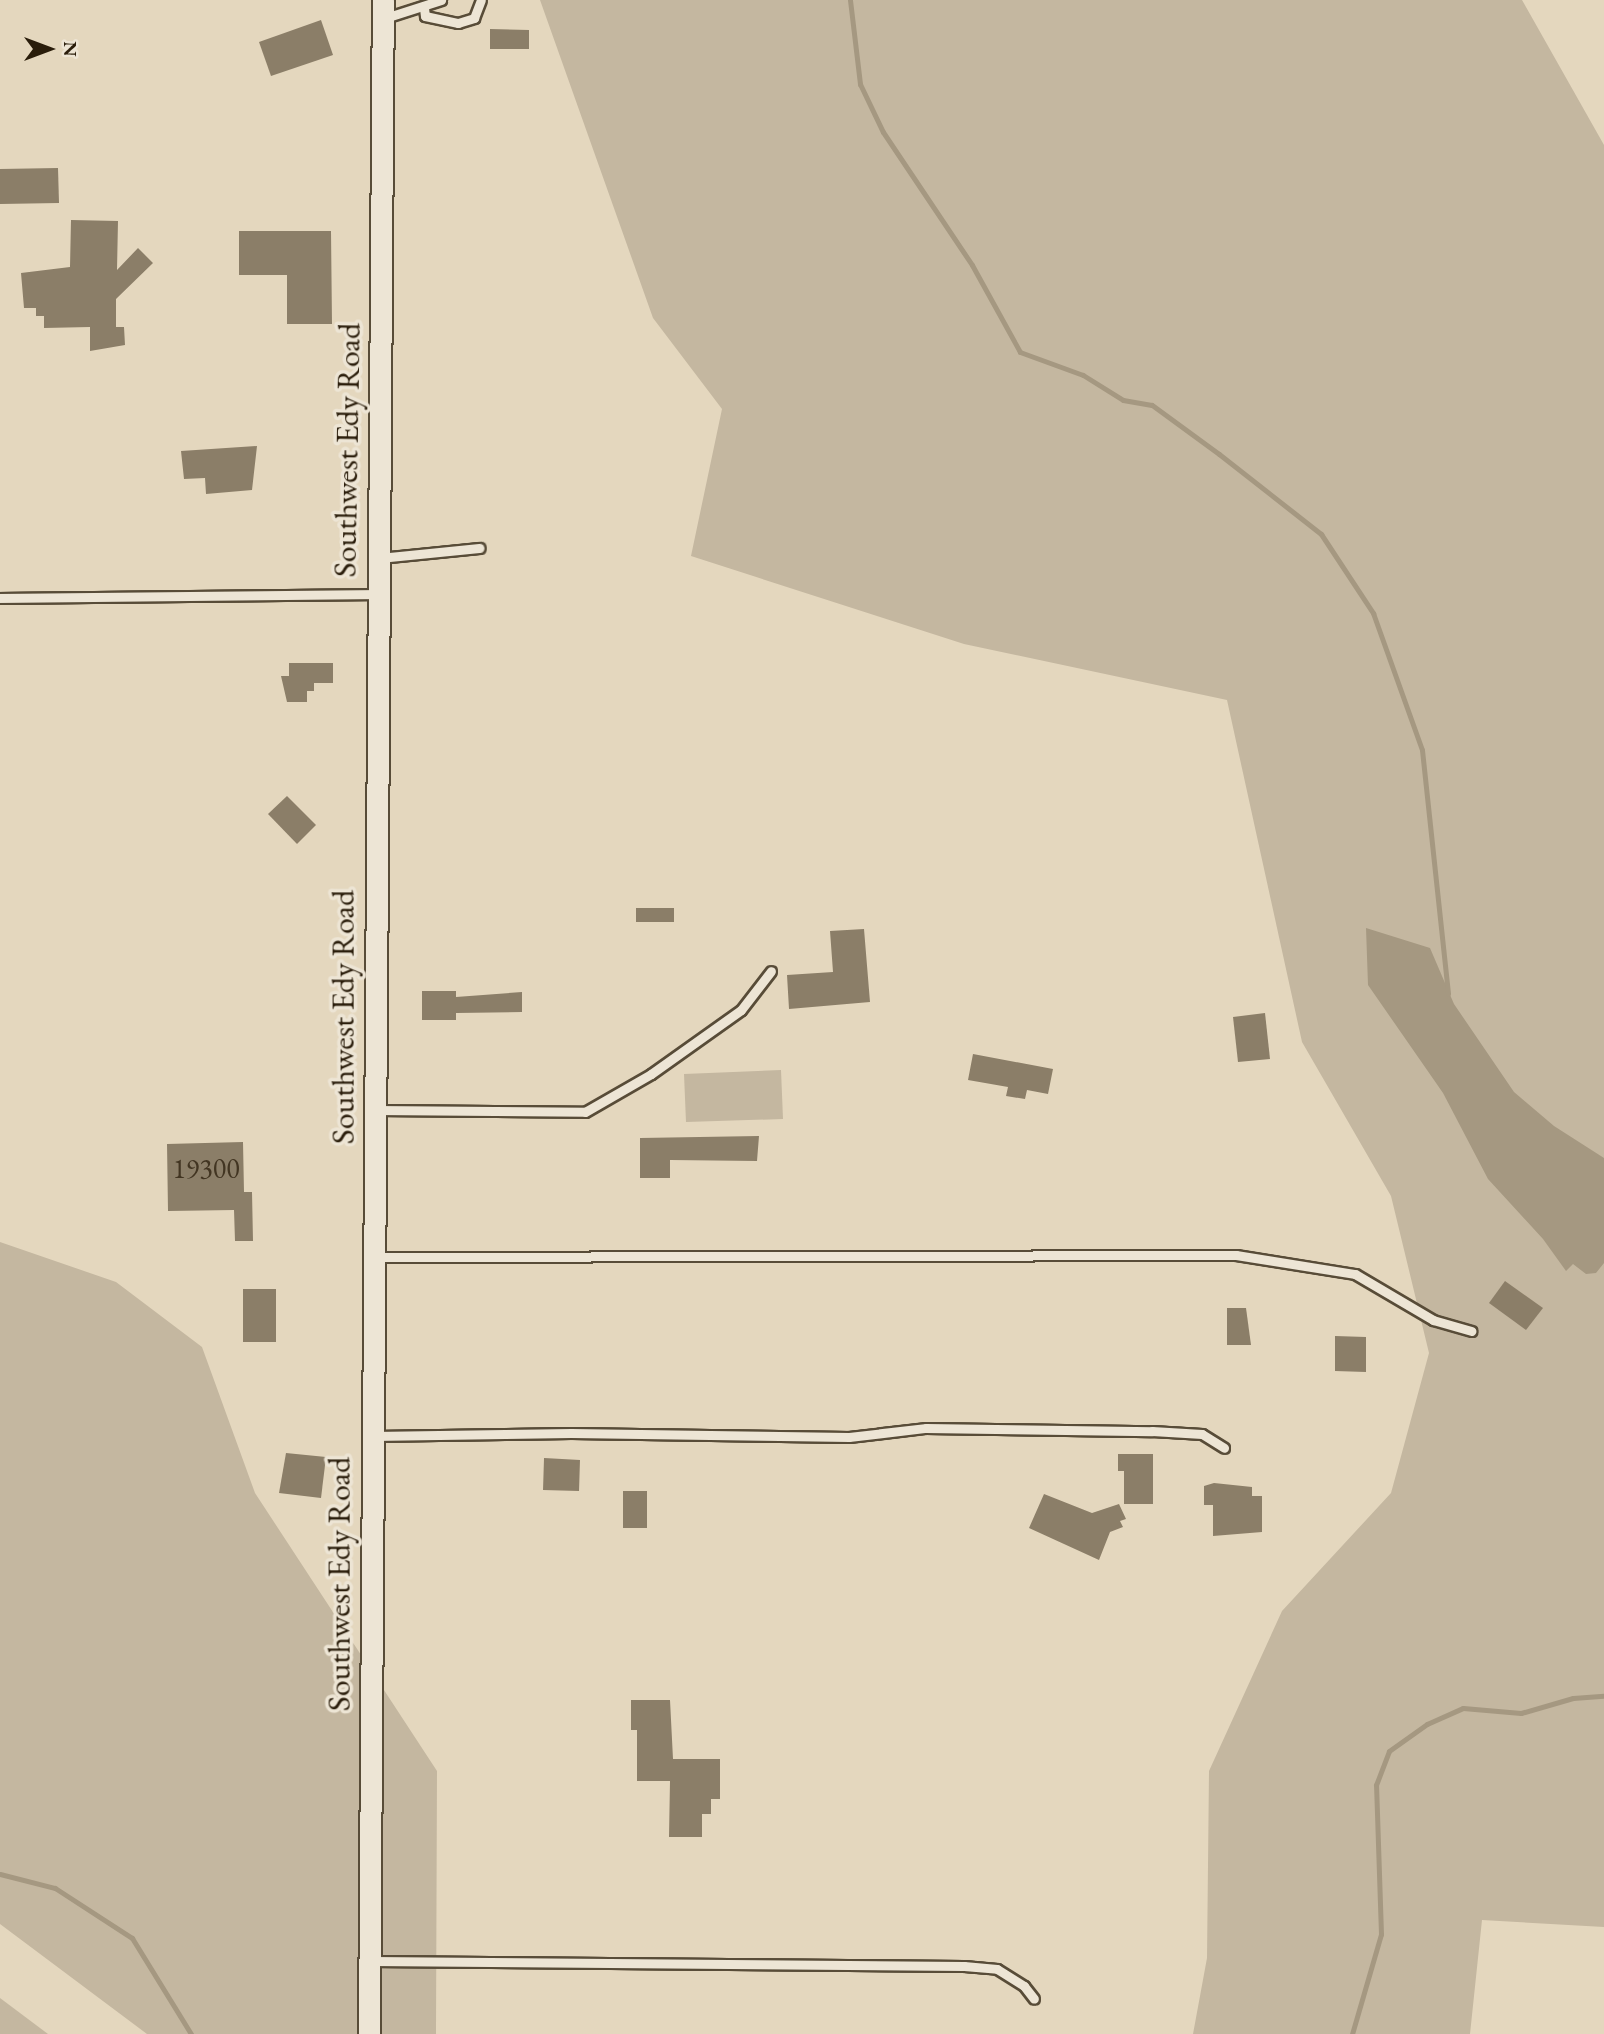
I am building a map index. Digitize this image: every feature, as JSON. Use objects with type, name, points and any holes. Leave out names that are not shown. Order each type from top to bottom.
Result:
[{"type":"street","name":"Southwest Edy Road","points":[[369,2034],[373,1110],[383,9]]},
{"type":"lane","points":[[383,9],[424,8],[440,0]]},
{"type":"lane","points":[[424,8],[425,16],[458,23],[474,18],[481,0]]},
{"type":"lane","points":[[377,558],[480,548]]},
{"type":"lane","points":[[0,598],[377,594]]},
{"type":"lane","points":[[373,1110],[585,1112],[651,1074],[741,1010],[771,971]]},
{"type":"lane","points":[[373,1257],[1236,1255],[1355,1274],[1433,1320],[1471,1331]]},
{"type":"lane","points":[[371,1436],[545,1433],[849,1437],[926,1428],[1152,1431],[1202,1434],[1224,1448]]},
{"type":"lane","points":[[369,1961],[964,1966],[997,1969],[1024,1986],[1034,1998]]},
{"type":"shaded area","points":[[540,0],[1522,0],[1604,145],[1604,1927],[1482,1920],[1470,2034],[1193,2034],[1207,1958],[1209,1771],[1282,1611],[1391,1493],[1429,1353],[1391,1196],[1302,1042],[1227,700],[964,644],[691,556],[722,409],[653,318]]},
{"type":"shaded area","points":[[1366,928],[1430,948],[1454,1004],[1514,1092],[1554,1126],[1604,1158],[1604,1263],[1596,1273],[1586,1274],[1573,1264],[1566,1271],[1543,1239],[1488,1179],[1443,1093],[1368,985]]},
{"type":"shaded area","points":[[781,1070],[783,1119],[686,1122],[684,1074]]},
{"type":"shaded area","points":[[0,1242],[116,1282],[202,1347],[255,1493],[437,1771],[436,2034],[147,2034],[0,1924]]},
{"type":"shaded area","points":[[0,1998],[48,2034],[0,2034]]},
{"type":"building","points":[[321,20],[333,55],[271,76],[259,42]]},
{"type":"building","points":[[490,29],[529,30],[529,49],[490,49]]},
{"type":"building","points":[[58,168],[59,203],[0,204],[0,169]]},
{"type":"building","points":[[71,220],[118,221],[117,270],[138,248],[153,263],[116,299],[116,327],[124,327],[125,345],[90,351],[90,327],[44,328],[44,316],[36,316],[36,308],[24,308],[21,273],[70,267]]},
{"type":"building","points":[[239,231],[331,231],[332,324],[287,324],[287,275],[239,275]]},
{"type":"building","points":[[257,446],[252,490],[206,494],[205,478],[184,479],[181,451]]},
{"type":"building","points":[[289,663],[333,663],[333,683],[314,683],[314,691],[307,691],[307,702],[287,702],[281,676],[289,676]]},
{"type":"building","points":[[287,796],[316,825],[297,844],[268,814]]},
{"type":"building","points":[[636,908],[674,908],[674,922],[636,922]]},
{"type":"building","points":[[864,929],[870,1002],[789,1009],[787,975],[833,972],[830,931]]},
{"type":"building","points":[[422,991],[456,991],[456,997],[522,992],[522,1012],[456,1013],[456,1020],[422,1020]]},
{"type":"building","points":[[1265,1013],[1270,1059],[1238,1062],[1233,1017]]},
{"type":"building","points":[[973,1054],[1053,1069],[1048,1094],[1027,1090],[1025,1099],[1006,1096],[1008,1087],[968,1080]]},
{"type":"building","points":[[759,1136],[757,1161],[670,1160],[670,1178],[640,1178],[640,1138]]},
{"type":"building","points":[[243,1142],[244,1192],[252,1192],[253,1241],[235,1241],[234,1210],[168,1211],[167,1144]]},
{"type":"building","points":[[1505,1281],[1543,1308],[1526,1330],[1489,1303]]},
{"type":"building","points":[[243,1289],[276,1289],[276,1342],[243,1342]]},
{"type":"building","points":[[1227,1308],[1246,1308],[1251,1345],[1227,1345]]},
{"type":"building","points":[[1335,1336],[1366,1337],[1366,1372],[1335,1371]]},
{"type":"building","points":[[286,1453],[326,1457],[321,1498],[279,1493]]},
{"type":"building","points":[[1118,1454],[1153,1454],[1153,1504],[1124,1504],[1124,1471],[1118,1471]]},
{"type":"building","points":[[544,1458],[580,1460],[579,1491],[543,1490]]},
{"type":"building","points":[[1214,1483],[1252,1487],[1252,1496],[1262,1496],[1262,1532],[1213,1536],[1213,1505],[1204,1505],[1204,1486]]},
{"type":"building","points":[[623,1491],[647,1491],[647,1528],[623,1528]]},
{"type":"building","points":[[1044,1494],[1092,1513],[1119,1504],[1126,1519],[1120,1521],[1123,1527],[1110,1532],[1099,1560],[1029,1528]]},
{"type":"building","points":[[631,1700],[670,1700],[673,1759],[720,1759],[720,1799],[711,1799],[711,1814],[702,1814],[702,1837],[669,1837],[670,1781],[637,1781],[637,1730],[631,1730]]},
{"type":"waterway","points":[[850,0],[860,84],[883,132],[972,265],[1020,352],[1083,375],[1123,400],[1152,405],[1219,454],[1321,534],[1373,613],[1422,750],[1448,994]]},
{"type":"waterway","points":[[1352,2034],[1381,1934],[1376,1785],[1389,1751],[1427,1724],[1463,1708],[1521,1713],[1573,1698],[1604,1696]]},
{"type":"waterway","points":[[0,1874],[55,1888],[132,1938],[191,2034]]}]
